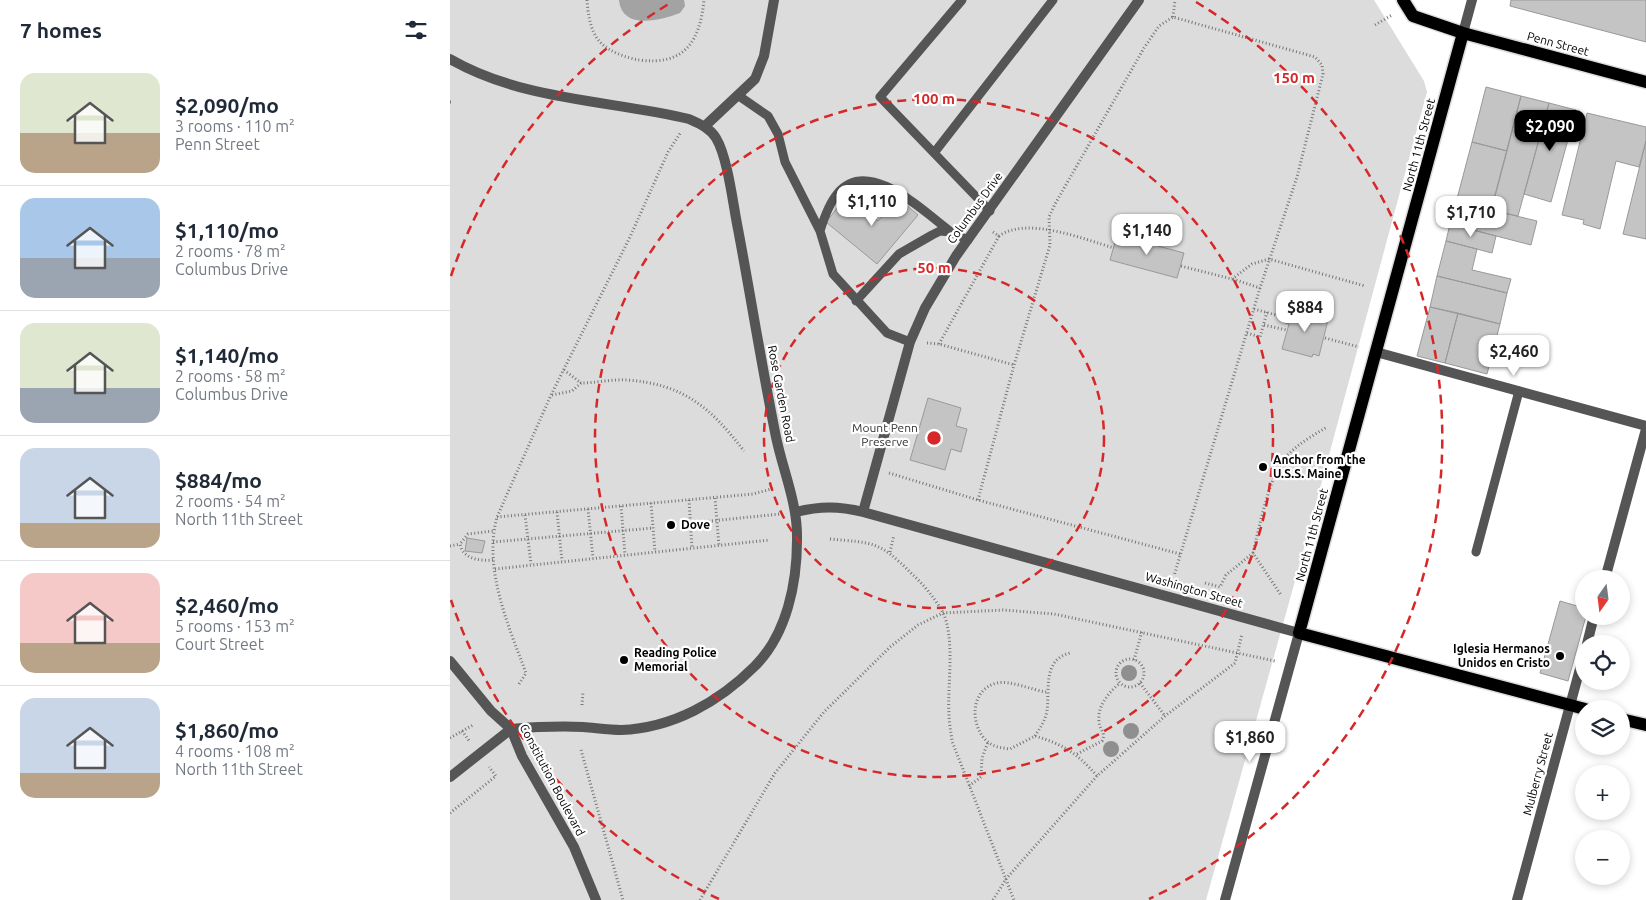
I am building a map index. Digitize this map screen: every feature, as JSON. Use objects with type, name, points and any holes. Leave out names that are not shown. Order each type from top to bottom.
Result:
[{"type":"main road","name":"Penn Street","points":[[1403,0],[1413,16],[1463,33],[1646,82]]},
{"type":"main road","name":"North 11th Street","points":[[1299,633],[1463,33]]},
{"type":"main road","name":"Washington Street","points":[[1299,633],[1575,706]]},
{"type":"main road","points":[[1630,722],[1646,726]]},
{"type":"street","points":[[450,59],[491,78],[539,92],[689,119],[705,126],[739,96],[754,79],[764,56],[774,0]]},
{"type":"street","name":"Columbus Drive","points":[[863,512],[910,342],[925,308],[956,256],[1139,0]]},
{"type":"street","points":[[1463,33],[1472,0]]},
{"type":"street","name":"Rose Garden Road","points":[[511,729],[548,726],[621,730],[660,724],[689,715],[719,698],[756,665],[777,633],[786,613],[796,572],[798,538],[796,512],[777,439],[722,155],[716,138],[705,126]]},
{"type":"street","points":[[1376,352],[1646,427],[1607,570]]},
{"type":"street","name":"Washington Street","points":[[796,512],[815,507],[838,506],[863,512],[1299,633]]},
{"type":"street","name":"North 11th Street","points":[[1225,900],[1299,633]]},
{"type":"street","name":"Constitution Boulevard","points":[[450,661],[491,710],[511,729],[522,756],[574,847],[596,900]]},
{"type":"street","name":"Mulberry Street","points":[[1517,900],[1575,687]]},
{"type":"street","points":[[450,777],[511,729]]},
{"type":"lane","points":[[962,0],[880,97],[990,211]]},
{"type":"lane","points":[[934,154],[1053,0]]},
{"type":"lane","points":[[739,96],[768,116],[778,134],[785,162],[820,231],[833,274],[887,333],[910,342]]},
{"type":"lane","points":[[820,231],[827,212],[839,192],[852,182],[867,180],[890,187],[951,232],[968,240]]},
{"type":"lane","points":[[856,301],[899,254],[940,232],[951,232]]},
{"type":"lane","points":[[1476,552],[1519,391]]},
{"type":"path","points":[[587,0],[592,29],[601,43],[630,58],[662,61],[675,58],[685,51],[695,37],[702,18],[704,0]]},
{"type":"path","points":[[1173,17],[1174,0]]},
{"type":"path","points":[[978,500],[1014,365],[1050,245],[1049,217],[1054,204],[1144,48],[1159,26],[1173,17],[1306,53],[1315,57],[1322,65],[1323,74],[1297,177],[1246,333],[1174,576]]},
{"type":"path","points":[[519,684],[526,673],[509,626],[493,560],[493,531],[497,517],[551,395],[668,152],[689,119]]},
{"type":"path","points":[[981,223],[999,236]]},
{"type":"path","points":[[939,344],[999,236],[1008,230],[1048,229],[1114,248]]},
{"type":"path","points":[[1232,279],[1252,264],[1269,260],[1365,286]]},
{"type":"path","points":[[1181,266],[1260,288]]},
{"type":"path","points":[[1254,309],[1287,318]]},
{"type":"path","points":[[1246,333],[1260,337],[1267,312]]},
{"type":"path","points":[[1264,325],[1287,330]]},
{"type":"path","points":[[1325,338],[1349,344]]},
{"type":"path","points":[[910,342],[939,344],[1014,365]]},
{"type":"path","points":[[564,370],[581,383]]},
{"type":"path","points":[[551,395],[572,391],[581,383],[624,380],[649,383],[680,393],[702,405],[722,422],[744,451]]},
{"type":"path","points":[[1205,583],[1220,587],[1226,574],[1253,553],[1277,472],[1284,460],[1308,438],[1327,427]]},
{"type":"path","points":[[874,468],[978,500],[1180,554]]},
{"type":"path","points":[[497,517],[754,494]]},
{"type":"path","points":[[715,498],[719,546]]},
{"type":"path","points":[[689,500],[692,548]]},
{"type":"path","points":[[651,504],[655,552]]},
{"type":"path","points":[[621,506],[624,555]]},
{"type":"path","points":[[588,509],[593,558]]},
{"type":"path","points":[[557,512],[562,561]]},
{"type":"path","points":[[691,523],[796,512]]},
{"type":"path","points":[[525,515],[531,564]]},
{"type":"path","points":[[493,542],[653,528]]},
{"type":"path","points":[[450,546],[460,544],[468,534],[493,531]]},
{"type":"path","points":[[830,539],[865,542],[880,546],[890,552],[924,585],[943,613],[951,667],[949,714],[952,741],[1014,900]]},
{"type":"path","points":[[495,569],[770,540]]},
{"type":"path","points":[[460,544],[461,550],[466,555],[475,559],[493,560]]},
{"type":"path","points":[[1253,553],[1281,595]]},
{"type":"path","points":[[700,900],[775,773],[824,712],[890,647],[918,625],[943,613],[1003,610],[1054,614],[1238,651],[1290,665]]},
{"type":"path","points":[[1134,660],[1142,631]]},
{"type":"path","points":[[993,900],[1006,880],[1097,776],[1165,716],[1235,663],[1238,651]]},
{"type":"path","points":[[1046,692],[1005,682],[988,686],[980,692],[974,709],[982,736],[988,742],[1010,750],[1035,736],[1041,727],[1047,710],[1046,692],[1053,664],[1062,655],[1070,653]]},
{"type":"path","points":[[1125,660],[1134,660],[1143,670],[1140,683],[1128,687],[1120,683],[1116,674],[1118,666],[1125,660]]},
{"type":"path","points":[[1077,754],[1102,742],[1103,731],[1099,722],[1102,707],[1109,692],[1120,683]]},
{"type":"path","points":[[1140,683],[1165,716]]},
{"type":"path","points":[[582,705],[583,692]]},
{"type":"path","points":[[450,738],[473,725]]},
{"type":"path","points":[[462,731],[470,742]]},
{"type":"path","points":[[1035,736],[1050,740],[1077,754],[1097,776]]},
{"type":"path","points":[[969,786],[981,777],[982,758],[988,742]]},
{"type":"path","points":[[581,750],[623,900]]},
{"type":"path","points":[[450,813],[496,776],[489,767]]},
{"type":"green space","name":"Mount Penn Preserve","points":[[450,0],[1374,0],[1424,81],[1427,92],[1295,581],[1206,900],[450,900]]},
{"type":"shaded area","points":[[619,0],[684,0],[685,6],[680,13],[644,21],[635,20],[627,16],[622,10]]},
{"type":"building","points":[[1511,0],[1646,0],[1646,42],[1510,6]]},
{"type":"building","points":[[1486,87],[1521,96],[1507,151],[1472,142]]},
{"type":"building","points":[[1521,96],[1549,103],[1518,216],[1491,210]]},
{"type":"building","points":[[1549,103],[1576,110],[1551,202],[1524,194]]},
{"type":"building","points":[[1587,113],[1646,127],[1646,141],[1639,167],[1616,161],[1600,229],[1583,224],[1584,220],[1562,215]]},
{"type":"building","points":[[1646,141],[1646,239],[1623,234]]},
{"type":"building","points":[[1472,142],[1507,151],[1489,219],[1454,210]]},
{"type":"building","points":[[847,196],[878,221],[898,198],[918,215],[877,264],[826,222]]},
{"type":"building","points":[[1454,210],[1489,219],[1491,210],[1537,221],[1531,245],[1450,224]]},
{"type":"building","points":[[1450,224],[1496,236],[1492,253],[1446,241]]},
{"type":"building","points":[[1117,235],[1184,253],[1177,278],[1110,260]]},
{"type":"building","points":[[1446,241],[1477,249],[1472,270],[1511,279],[1507,293],[1437,276]]},
{"type":"building","points":[[1437,276],[1507,293],[1500,324],[1430,307]]},
{"type":"building","points":[[1430,307],[1458,313],[1445,363],[1417,356]]},
{"type":"building","points":[[1293,309],[1324,317],[1328,320],[1319,356],[1313,354],[1312,357],[1282,349],[1289,324],[1285,323],[1288,313],[1291,314]]},
{"type":"building","points":[[1458,313],[1500,324],[1487,374],[1445,363]]},
{"type":"building","points":[[928,398],[961,408],[956,426],[967,429],[961,452],[951,449],[945,470],[910,460]]},
{"type":"building","points":[[467,538],[485,541],[482,553],[465,551]]},
{"type":"building","name":"Iglesia Hermanos Unidos en Cristo","points":[[1560,601],[1575,605],[1575,625],[1584,625],[1581,635],[1575,635],[1575,656],[1568,681],[1540,673]]},
{"type":"place","name":"Anchor from the U.S.S. Maine","points":[[1263,467]]},
{"type":"place","name":"Dove","points":[[671,525]]},
{"type":"place","name":"Iglesia Hermanos Unidos en Cristo","points":[[1560,656]]},
{"type":"place","name":"Reading Police Memorial","points":[[624,660]]}]
